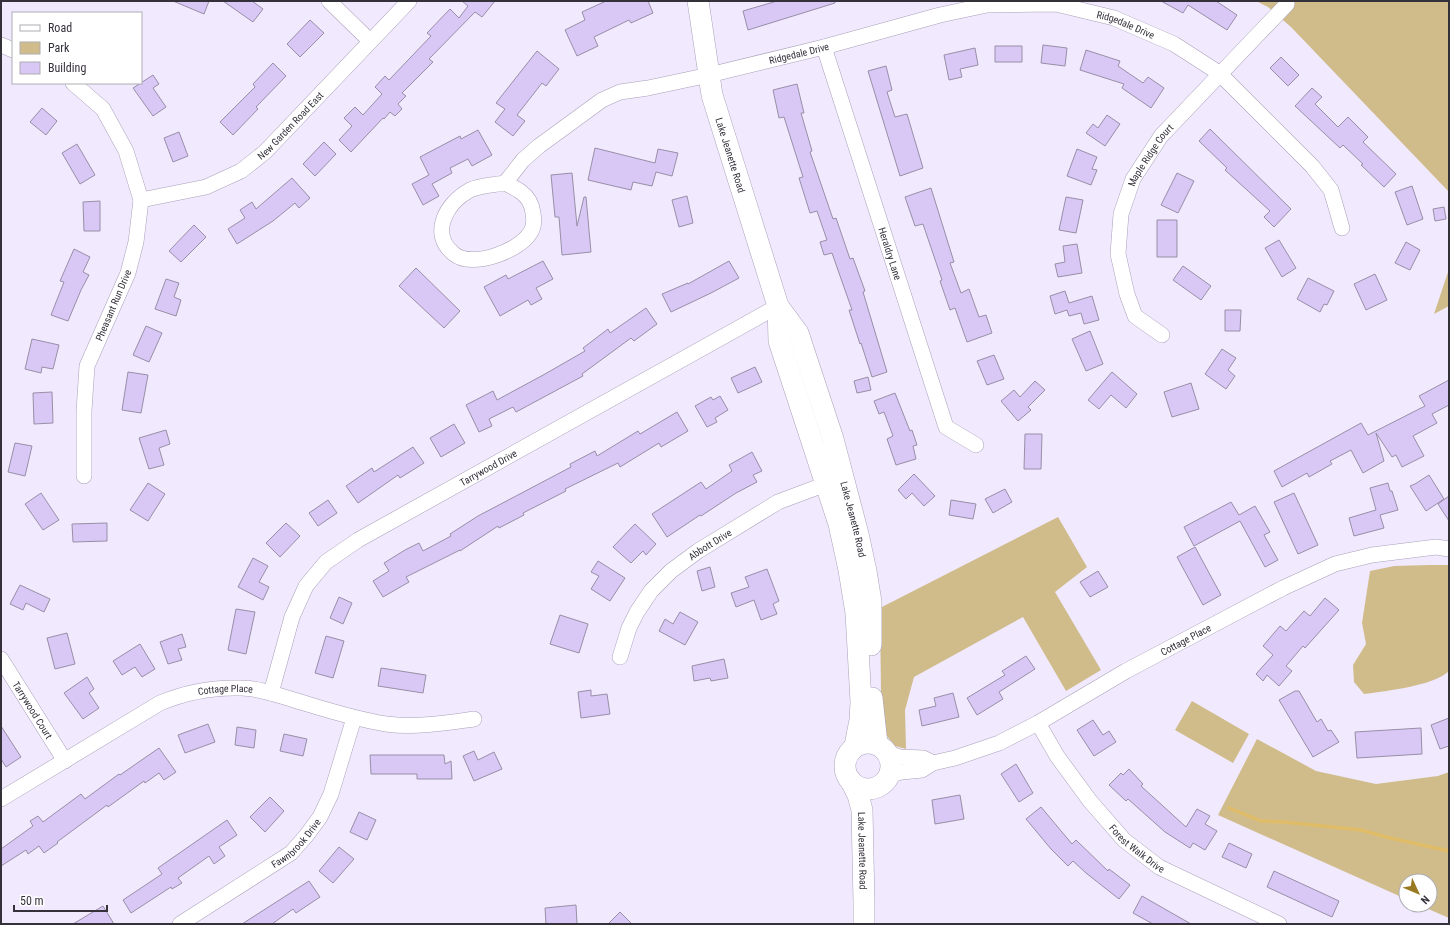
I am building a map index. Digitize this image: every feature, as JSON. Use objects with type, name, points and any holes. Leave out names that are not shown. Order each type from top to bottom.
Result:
[{"type":"street","points":[[329,1],[370,41]]},
{"type":"street","name":"New Garden Road East","points":[[141,200],[206,188],[241,171],[265,152],[409,1]]},
{"type":"street","name":"Lake Jeanette Road","points":[[698,1],[712,95],[778,306],[779,341],[834,481],[858,534],[871,602],[872,702],[882,749]]},
{"type":"street","name":"Ridgedale Drive","points":[[505,183],[523,160],[534,151],[602,100],[620,92],[648,88],[709,75],[824,47],[940,15],[987,5],[1056,4],[1114,18],[1174,44],[1219,73],[1312,166],[1331,190],[1342,228]]},
{"type":"street","name":"Maple Ridge Court","points":[[1162,335],[1135,316],[1127,294],[1118,254],[1121,214],[1133,179],[1161,136],[1219,73],[1287,4]]},
{"type":"street","points":[[1,45],[12,50]]},
{"type":"street","name":"Heraldry Lane","points":[[824,47],[946,427],[976,445]]},
{"type":"street","name":"Pheasant Run Drive","points":[[74,84],[103,109],[126,151],[141,200],[136,242],[128,273],[87,366],[84,411],[84,476]]},
{"type":"street","points":[[505,183],[522,192],[532,205],[534,219],[531,232],[521,244],[504,253],[481,259],[464,259],[456,256],[448,249],[442,238],[442,225],[446,213],[470,190],[505,183]]},
{"type":"street","name":"Tarrywood Drive","points":[[271,693],[292,617],[306,586],[326,562],[365,536],[778,306]]},
{"type":"street","name":"Lake Jeanette Road","points":[[834,481],[840,526],[856,613],[860,708],[859,729],[856,746]]},
{"type":"street","name":"Abbott Drive","points":[[620,657],[629,628],[637,612],[651,591],[671,571],[698,551],[778,502],[834,481]]},
{"type":"street","name":"Cottage Place","points":[[884,780],[902,772],[922,770],[933,763],[955,758],[999,743],[1038,724],[1126,670],[1283,588],[1335,564],[1372,555],[1436,547],[1449,549]]},
{"type":"street","name":"Tarrywood Court","points":[[1,659],[65,761]]},
{"type":"street","name":"Cottage Place","points":[[1,799],[160,703],[197,690],[242,688],[271,693],[354,718],[387,724],[414,726],[474,719]]},
{"type":"street","name":"Fawnbrook Drive","points":[[180,924],[291,853],[306,836],[320,817],[331,794],[354,718]]},
{"type":"street","name":"Forest Walk Drive","points":[[1038,724],[1057,756],[1090,801],[1124,840],[1159,867],[1278,924]]},
{"type":"street","points":[[862,743],[869,743],[882,749],[890,760],[891,768],[884,780],[872,789],[857,786],[850,781],[846,774],[845,763],[850,752],[856,746],[862,743]]},
{"type":"street","name":"Cottage Place","points":[[882,749],[906,758],[923,758],[933,763]]},
{"type":"street","name":"Lake Jeanette Road","points":[[878,924],[876,810],[884,780]]},
{"type":"street","name":"Lake Jeanette Road","points":[[850,781],[858,794],[862,810],[864,924]]},
{"type":"green space","points":[[1256,1],[1449,1],[1449,192],[1291,27],[1268,7]]},
{"type":"green space","points":[[1449,269],[1449,306],[1434,314]]},
{"type":"green space","points":[[1058,517],[1087,567],[1055,592],[1101,670],[1066,691],[1023,617],[914,677],[905,710],[906,749],[895,746],[887,736],[883,716],[881,694],[880,608]]},
{"type":"green space","points":[[1449,565],[1449,671],[1442,676],[1421,684],[1364,694],[1354,682],[1353,665],[1366,644],[1362,623],[1370,571],[1394,566]]},
{"type":"green space","points":[[1192,701],[1249,734],[1233,763],[1175,730]]},
{"type":"green space","points":[[1257,739],[1316,771],[1376,784],[1438,776],[1449,772],[1449,918],[1437,913],[1438,873],[1398,873],[1398,895],[1218,815]]},
{"type":"building","points":[[173,1],[209,1],[204,14]]},
{"type":"building","points":[[223,1],[252,1],[263,9],[253,22]]},
{"type":"building","points":[[462,1],[495,1],[482,17],[475,12],[429,59],[433,62],[402,93],[406,96],[398,104],[402,109],[395,116],[390,112],[351,152],[339,140],[352,126],[344,118],[355,107],[363,115],[382,94],[375,87],[385,76],[389,80],[431,36],[427,33],[450,9],[459,18],[468,6]]},
{"type":"building","points":[[606,1],[648,1],[653,13],[631,23],[629,20],[594,37],[598,46],[577,56],[565,30],[585,20],[582,12]]},
{"type":"building","points":[[777,1],[835,1],[835,3],[748,30],[743,11]]},
{"type":"building","points":[[1161,1],[1216,1],[1237,15],[1227,30],[1188,5],[1183,13]]},
{"type":"building","points":[[310,20],[324,33],[300,57],[287,44]]},
{"type":"building","points":[[1043,45],[1067,48],[1065,66],[1041,63]]},
{"type":"building","points":[[995,46],[1022,46],[1022,62],[995,62]]},
{"type":"building","points":[[975,48],[978,65],[960,69],[962,77],[949,80],[944,55]]},
{"type":"building","points":[[1086,50],[1120,61],[1118,66],[1143,83],[1148,77],[1164,88],[1151,108],[1122,88],[1124,84],[1080,70]]},
{"type":"building","points":[[537,51],[559,69],[546,86],[542,83],[517,115],[525,121],[513,136],[495,122],[505,109],[496,103]]},
{"type":"building","points":[[1281,57],[1299,75],[1288,86],[1270,68]]},
{"type":"building","points":[[273,63],[286,76],[256,107],[258,109],[233,135],[220,122],[255,87],[253,84]]},
{"type":"building","points":[[886,66],[892,90],[887,92],[895,117],[907,114],[923,168],[900,176],[868,71]]},
{"type":"building","points":[[153,75],[159,84],[153,88],[166,107],[153,116],[133,88],[142,84],[142,82]]},
{"type":"building","points":[[797,84],[804,113],[801,113],[812,151],[810,152],[833,219],[836,218],[850,259],[853,258],[865,291],[863,292],[887,372],[872,377],[849,310],[852,310],[832,253],[824,255],[820,242],[827,240],[817,211],[810,213],[799,178],[803,177],[784,117],[779,118],[773,90]]},
{"type":"building","points":[[1312,88],[1322,97],[1315,104],[1338,127],[1348,117],[1368,137],[1363,142],[1396,174],[1384,187],[1343,145],[1340,148],[1295,106]]},
{"type":"building","points":[[42,108],[57,121],[46,135],[30,122]]},
{"type":"building","points":[[1107,115],[1120,124],[1105,146],[1086,133],[1093,124],[1098,128]]},
{"type":"building","points":[[1210,129],[1291,209],[1274,227],[1264,217],[1270,211],[1225,170],[1227,168],[1199,141]]},
{"type":"building","points":[[478,130],[492,155],[472,166],[468,159],[450,168],[452,173],[432,184],[439,196],[423,205],[412,184],[429,175],[420,157],[460,136],[461,139]]},
{"type":"building","points":[[179,132],[188,156],[173,162],[164,138]]},
{"type":"building","points":[[324,142],[336,154],[315,176],[303,164]]},
{"type":"building","points":[[77,144],[95,175],[80,184],[62,153]]},
{"type":"building","points":[[595,148],[655,163],[658,149],[678,153],[672,176],[656,172],[652,186],[633,182],[631,190],[588,180]]},
{"type":"building","points":[[1077,149],[1097,157],[1092,169],[1097,170],[1091,185],[1067,176]]},
{"type":"building","points":[[572,173],[577,226],[584,197],[586,197],[591,252],[562,255],[559,217],[555,217],[551,175]]},
{"type":"building","points":[[1177,173],[1194,181],[1178,213],[1161,205]]},
{"type":"building","points":[[292,178],[310,198],[299,208],[295,203],[273,221],[237,244],[228,229],[245,218],[240,210],[252,202],[256,209]]},
{"type":"building","points":[[1412,186],[1423,219],[1407,225],[1395,192]]},
{"type":"building","points":[[931,188],[954,262],[950,263],[961,293],[969,289],[979,317],[986,315],[992,333],[967,342],[955,308],[950,310],[940,281],[942,280],[923,224],[915,226],[905,197]]},
{"type":"building","points":[[687,196],[693,223],[679,227],[672,200]]},
{"type":"building","points":[[1066,197],[1083,200],[1076,233],[1059,230]]},
{"type":"building","points":[[100,201],[100,231],[84,231],[83,202]]},
{"type":"building","points":[[1444,207],[1446,219],[1435,221],[1433,209]]},
{"type":"building","points":[[1157,220],[1177,220],[1177,257],[1157,257]]},
{"type":"building","points":[[194,225],[206,237],[181,262],[169,251]]},
{"type":"building","points":[[1279,240],[1296,268],[1282,277],[1265,248]]},
{"type":"building","points":[[1406,242],[1420,250],[1410,270],[1395,263]]},
{"type":"building","points":[[1077,244],[1082,273],[1058,277],[1055,264],[1065,262],[1063,246]]},
{"type":"building","points":[[74,249],[90,257],[83,272],[89,275],[68,321],[51,315],[64,282],[60,281]]},
{"type":"building","points":[[543,261],[553,279],[536,288],[542,299],[531,305],[528,300],[500,316],[484,287],[506,275],[508,279]]},
{"type":"building","points":[[729,261],[739,278],[671,312],[662,294],[688,284]]},
{"type":"building","points":[[1183,266],[1211,286],[1201,300],[1173,280]]},
{"type":"building","points":[[416,268],[460,311],[444,328],[399,286]]},
{"type":"building","points":[[1375,274],[1387,300],[1366,310],[1354,284]]},
{"type":"building","points":[[1308,278],[1334,291],[1327,305],[1324,304],[1320,312],[1297,299]]},
{"type":"building","points":[[166,279],[179,283],[174,297],[181,300],[176,316],[155,309]]},
{"type":"building","points":[[1065,291],[1069,303],[1092,296],[1099,320],[1084,324],[1081,313],[1069,316],[1067,310],[1055,314],[1050,296]]},
{"type":"building","points":[[646,308],[657,324],[634,341],[631,338],[582,374],[583,376],[516,412],[513,407],[489,419],[492,426],[479,432],[466,405],[493,391],[497,400],[585,351],[583,348],[608,329],[610,333]]},
{"type":"building","points":[[1225,310],[1241,310],[1240,331],[1225,331]]},
{"type":"building","points":[[146,326],[162,333],[149,362],[133,355]]},
{"type":"building","points":[[1090,331],[1103,364],[1086,371],[1072,339]]},
{"type":"building","points":[[32,339],[59,345],[53,369],[42,367],[41,373],[25,369]]},
{"type":"building","points":[[1222,349],[1236,358],[1228,370],[1235,376],[1226,389],[1205,374]]},
{"type":"building","points":[[994,355],[1004,379],[987,385],[977,361]]},
{"type":"building","points":[[755,367],[762,382],[738,393],[731,378]]},
{"type":"building","points":[[128,372],[148,375],[141,413],[122,410]]},
{"type":"building","points":[[1112,372],[1137,394],[1126,408],[1111,395],[1099,409],[1088,400]]},
{"type":"building","points":[[868,377],[871,390],[857,393],[854,381]]},
{"type":"building","points":[[1449,380],[1449,405],[1432,414],[1437,423],[1413,436],[1424,456],[1402,467],[1396,455],[1392,457],[1376,433],[1384,461],[1363,473],[1351,450],[1330,461],[1332,464],[1309,477],[1307,473],[1282,487],[1274,471],[1361,423],[1368,435],[1425,406],[1419,396]]},
{"type":"building","points":[[1035,381],[1045,390],[1028,407],[1031,410],[1018,421],[1001,401],[1014,390],[1020,397]]},
{"type":"building","points":[[1191,383],[1199,409],[1172,417],[1164,392]]},
{"type":"building","points":[[52,392],[53,423],[34,424],[33,393]]},
{"type":"building","points":[[895,393],[910,431],[912,430],[917,445],[913,446],[916,459],[896,465],[887,439],[893,436],[884,412],[879,414],[874,401]]},
{"type":"building","points":[[720,396],[728,410],[715,418],[717,422],[707,427],[695,406],[711,397],[713,400]]},
{"type":"building","points":[[677,412],[688,431],[661,447],[659,443],[620,467],[618,463],[565,489],[566,491],[523,513],[524,515],[499,528],[498,526],[460,551],[406,577],[409,582],[383,597],[373,581],[389,571],[384,563],[405,550],[419,543],[423,551],[451,536],[450,534],[478,516],[571,467],[570,464],[595,451],[597,456],[638,431],[640,434]]},
{"type":"building","points":[[454,424],[465,443],[441,457],[430,438]]},
{"type":"building","points":[[166,430],[170,444],[159,448],[164,465],[149,469],[139,438]]},
{"type":"building","points":[[1025,434],[1042,434],[1041,469],[1024,469]]},
{"type":"building","points":[[15,443],[32,446],[25,476],[8,472]]},
{"type":"building","points":[[413,447],[424,463],[400,478],[398,475],[358,503],[346,486],[372,468],[374,472]]},
{"type":"building","points":[[752,452],[762,471],[753,475],[757,482],[736,493],[701,516],[700,515],[667,537],[652,514],[701,482],[706,489],[732,471],[729,465]]},
{"type":"building","points":[[914,474],[935,496],[924,506],[912,493],[906,499],[898,490]]},
{"type":"building","points":[[1429,475],[1444,499],[1426,511],[1410,486]]},
{"type":"building","points":[[148,483],[165,494],[148,521],[130,510]]},
{"type":"building","points":[[1388,483],[1398,510],[1380,515],[1384,528],[1354,536],[1349,518],[1376,510],[1370,488]]},
{"type":"building","points":[[1005,489],[1012,502],[993,513],[985,499]]},
{"type":"building","points":[[41,493],[59,520],[43,530],[25,504]]},
{"type":"building","points":[[1294,493],[1318,545],[1298,554],[1274,502]]},
{"type":"building","points":[[1449,496],[1449,521],[1438,504]]},
{"type":"building","points":[[328,500],[337,513],[318,526],[309,513]]},
{"type":"building","points":[[951,500],[976,504],[973,519],[949,515]]},
{"type":"building","points":[[1231,502],[1239,515],[1255,506],[1270,532],[1264,535],[1278,560],[1265,567],[1240,521],[1194,546],[1184,527]]},
{"type":"building","points":[[107,523],[107,541],[73,542],[72,524]]},
{"type":"building","points":[[286,523],[300,536],[280,557],[266,543]]},
{"type":"building","points":[[635,524],[656,544],[646,555],[643,551],[631,563],[613,547]]},
{"type":"building","points":[[1195,547],[1221,595],[1203,605],[1177,557]]},
{"type":"building","points":[[253,558],[268,566],[259,582],[269,587],[263,600],[238,587]]},
{"type":"building","points":[[598,561],[625,578],[610,601],[591,589],[599,576],[591,572]]},
{"type":"building","points":[[710,567],[715,587],[702,591],[697,571]]},
{"type":"building","points":[[767,569],[779,601],[773,604],[777,614],[761,620],[754,600],[736,607],[731,593],[749,587],[745,577]]},
{"type":"building","points":[[1098,571],[1108,587],[1090,597],[1080,582]]},
{"type":"building","points":[[20,585],[50,599],[44,612],[26,603],[23,610],[10,604]]},
{"type":"building","points":[[339,597],[352,603],[343,624],[330,618]]},
{"type":"building","points":[[1325,598],[1339,610],[1305,648],[1303,646],[1286,666],[1292,671],[1279,686],[1267,675],[1263,681],[1256,674],[1273,655],[1263,646],[1280,626],[1286,631],[1304,611],[1310,616]]},
{"type":"building","points":[[236,609],[255,612],[246,654],[228,650]]},
{"type":"building","points":[[680,612],[698,622],[685,645],[659,631],[665,619],[673,624]]},
{"type":"building","points":[[560,615],[588,624],[579,653],[550,644]]},
{"type":"building","points":[[67,633],[75,664],[55,669],[47,638]]},
{"type":"building","points":[[182,634],[186,647],[178,649],[182,660],[168,664],[160,642]]},
{"type":"building","points":[[326,636],[344,641],[333,678],[315,673]]},
{"type":"building","points":[[140,644],[155,669],[142,677],[135,667],[122,675],[113,661]]},
{"type":"building","points":[[1026,656],[1035,669],[999,692],[1003,699],[977,715],[967,698],[1005,675],[1002,671]]},
{"type":"building","points":[[724,659],[728,678],[711,681],[710,678],[694,681],[692,666]]},
{"type":"building","points":[[381,668],[426,675],[423,693],[378,686]]},
{"type":"building","points":[[87,677],[94,689],[89,693],[99,708],[83,719],[64,693]]},
{"type":"building","points":[[591,690],[591,696],[607,694],[610,714],[581,718],[578,692]]},
{"type":"building","points":[[1295,691],[1299,691],[1317,722],[1321,719],[1328,731],[1331,730],[1339,742],[1313,757],[1279,700]]},
{"type":"building","points":[[953,693],[959,717],[922,726],[919,710],[936,706],[934,698]]},
{"type":"building","points":[[1449,718],[1449,746],[1440,749],[1431,725]]},
{"type":"building","points":[[1093,720],[1103,735],[1109,731],[1116,742],[1094,756],[1077,730]]},
{"type":"building","points":[[208,724],[215,742],[185,753],[178,735]]},
{"type":"building","points":[[1,726],[21,757],[6,767],[1,759]]},
{"type":"building","points":[[237,727],[256,730],[254,748],[235,745]]},
{"type":"building","points":[[1421,728],[1422,754],[1357,758],[1355,732]]},
{"type":"building","points":[[284,734],[307,739],[303,756],[280,751]]},
{"type":"building","points":[[159,748],[176,772],[164,780],[159,773],[145,783],[144,781],[108,807],[107,805],[44,853],[39,846],[28,854],[26,850],[1,866],[1,849],[33,826],[30,821],[38,816],[43,822],[81,794],[85,799],[119,774],[120,775]]},
{"type":"building","points":[[474,751],[478,760],[494,752],[502,769],[474,781],[463,756]]},
{"type":"building","points":[[370,755],[444,755],[445,764],[451,761],[452,779],[417,779],[417,774],[371,774]]},
{"type":"building","points":[[1016,764],[1033,793],[1019,802],[1001,774]]},
{"type":"building","points":[[1129,769],[1143,784],[1141,786],[1186,827],[1197,809],[1210,816],[1205,824],[1217,831],[1205,850],[1193,843],[1190,848],[1165,832],[1128,799],[1126,801],[1109,785],[1121,773],[1123,775]]},
{"type":"building","points":[[960,795],[964,819],[935,824],[932,800]]},
{"type":"building","points":[[270,797],[284,811],[265,832],[250,817]]},
{"type":"building","points":[[1041,807],[1072,844],[1076,840],[1108,871],[1109,869],[1130,885],[1119,899],[1073,861],[1068,866],[1051,849],[1026,819]]},
{"type":"building","points":[[359,812],[376,820],[367,840],[350,832]]},
{"type":"building","points":[[227,820],[237,835],[219,847],[225,856],[214,864],[209,856],[178,878],[182,883],[172,889],[171,887],[131,913],[123,900],[162,874],[158,868]]},
{"type":"building","points":[[1229,843],[1252,854],[1246,868],[1222,857]]},
{"type":"building","points":[[339,847],[354,859],[333,883],[319,871]]},
{"type":"building","points":[[1274,871],[1339,901],[1332,917],[1267,887]]},
{"type":"building","points":[[309,881],[320,897],[296,913],[293,909],[272,924],[242,924]]},
{"type":"building","points":[[1142,896],[1191,924],[1153,924],[1133,913]]},
{"type":"building","points":[[576,905],[577,924],[546,924],[545,908]]},
{"type":"building","points":[[103,906],[114,924],[73,924]]},
{"type":"building","points":[[620,912],[632,924],[608,924]]},
{"type":"waterway","points":[[1229,808],[1261,821],[1361,830],[1449,851]]}]
